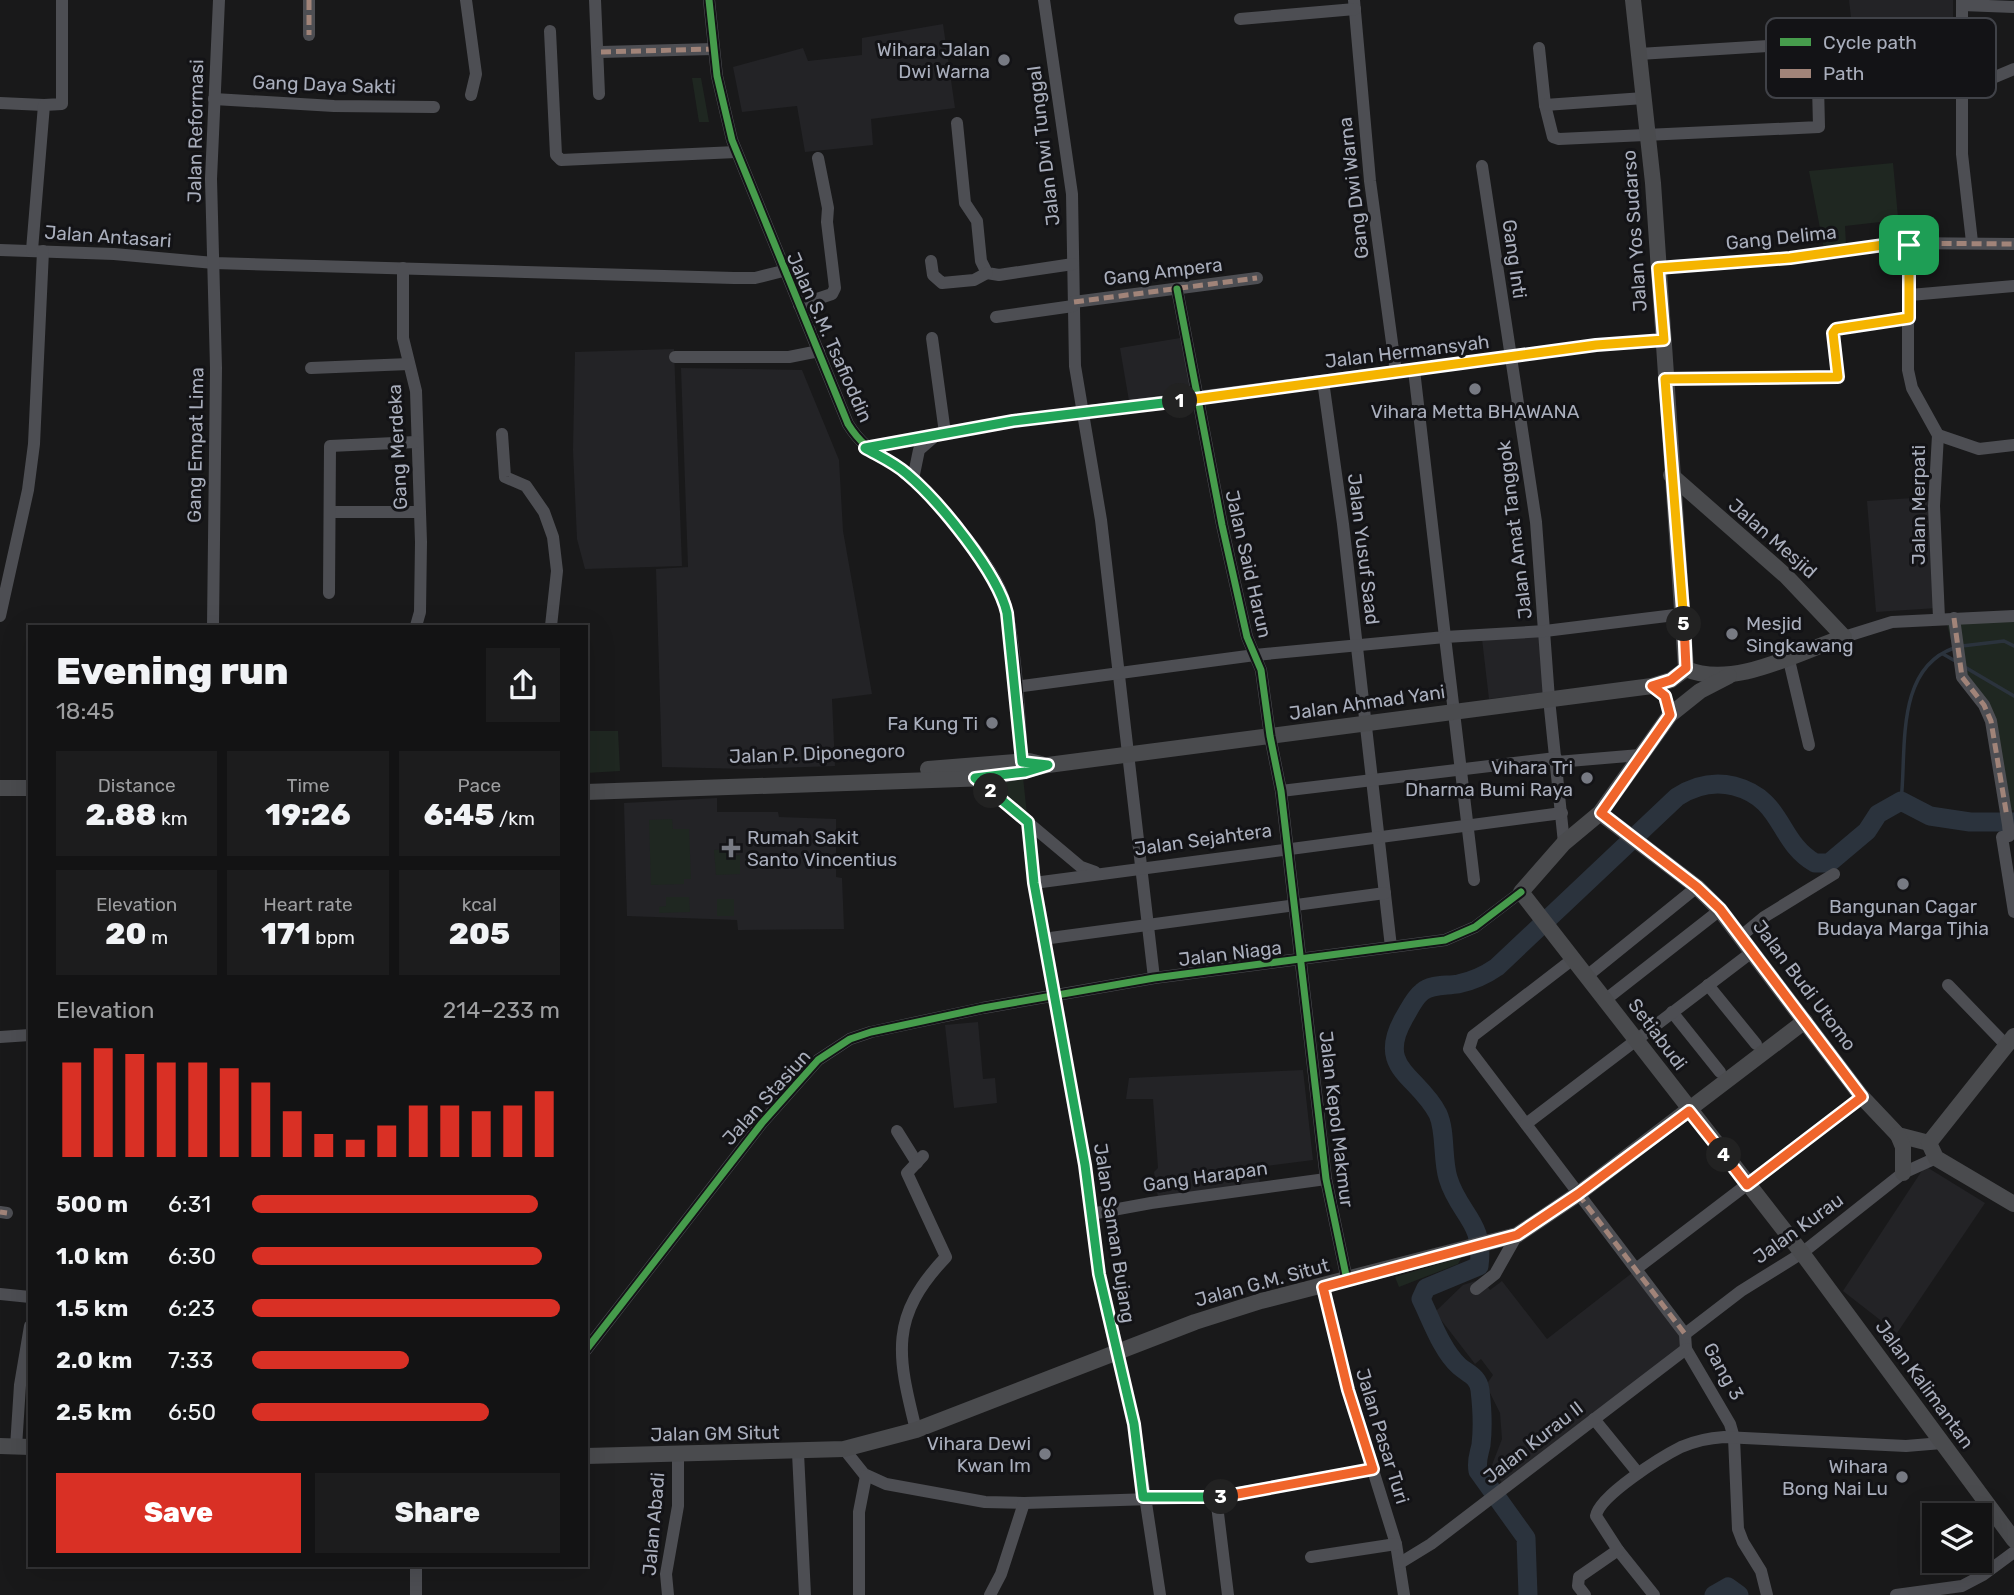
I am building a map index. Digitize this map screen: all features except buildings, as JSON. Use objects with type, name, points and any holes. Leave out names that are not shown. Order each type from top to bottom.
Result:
[{"type":"main road","name":"Jalan Yos Sudarso","points":[[1633,0],[1664,340],[1686,668]]},
{"type":"main road","name":"Jalan Mesjid","points":[[1671,475],[1786,576],[1843,637]]},
{"type":"main road","points":[[1676,513],[1705,506]]},
{"type":"main road","points":[[1521,892],[1564,843],[1601,813],[1670,715],[1700,691],[1729,676],[1843,637]]},
{"type":"main road","points":[[1686,668],[1699,674],[1729,676]]},
{"type":"main road","name":"Jalan Ahmad Yani","points":[[1048,765],[1652,686],[1671,680],[1686,668]]},
{"type":"main road","points":[[1652,686],[1665,696],[1670,715]]},
{"type":"main road","name":"Jalan P. Diponegoro","points":[[588,783],[920,770],[1022,762],[1048,765]]},
{"type":"main road","name":"Jalan P. Diponegoro","points":[[588,792],[975,778],[1025,772],[1048,765]]},
{"type":"main road","points":[[0,788],[28,788]]},
{"type":"main road","points":[[0,797],[28,797]]},
{"type":"main road","name":"Jalan Budi Utomo","points":[[1601,813],[1697,887],[1720,909],[1862,1097],[1898,1135]]},
{"type":"main road","name":"Setiabudi","points":[[1521,892],[1802,1253]]},
{"type":"main road","name":"Jalan G.M. Situt","points":[[844,1449],[916,1430],[1116,1351],[1261,1301],[1510,1237],[1578,1194],[1805,1021]]},
{"type":"main road","points":[[1933,1150],[2010,1040]]},
{"type":"main road","points":[[1898,1135],[1933,1150],[2014,1204]]},
{"type":"main road","points":[[1898,1135],[1903,1147],[1903,1173]]},
{"type":"main road","name":"Jalan Kalimantan","points":[[1802,1253],[2014,1540]]},
{"type":"main road","name":"Jalan GM Situt","points":[[588,1456],[844,1449]]},
{"type":"street","points":[[0,103],[62,104],[62,0]]},
{"type":"street","name":"Jalan Reformasi","points":[[214,263],[211,179],[219,0]]},
{"type":"street","points":[[309,0],[309,35]]},
{"type":"street","points":[[466,0],[476,74],[471,95]]},
{"type":"street","points":[[595,0],[599,94]]},
{"type":"street","name":"Jalan S.M. Tsafioddin","points":[[709,0],[713,49],[723,109],[736,152],[848,424],[865,448],[913,479],[1000,587],[1007,613],[1022,762]]},
{"type":"street","name":"Jalan Dwi Tunggal","points":[[1044,0],[1072,194],[1075,366],[1101,520],[1154,978]]},
{"type":"street","points":[[1962,3],[2014,7]]},
{"type":"street","points":[[1240,19],[1355,5]]},
{"type":"street","name":"Gang Dwi Warna","points":[[1355,5],[1370,181],[1396,372]]},
{"type":"street","points":[[550,32],[556,155],[561,160],[736,152]]},
{"type":"street","points":[[1639,54],[1766,46]]},
{"type":"street","points":[[1539,48],[1545,104],[1553,137],[1559,139],[1819,127],[1818,98]]},
{"type":"street","points":[[601,52],[713,49]]},
{"type":"street","points":[[1996,77],[2014,69]]},
{"type":"street","points":[[1545,104],[1644,98]]},
{"type":"street","points":[[1960,98],[1962,155],[1972,243]]},
{"type":"street","name":"Gang Daya Sakti","points":[[214,99],[334,106],[434,107]]},
{"type":"street","points":[[0,616],[28,490],[34,444],[37,251],[44,104]]},
{"type":"street","points":[[957,123],[965,202],[976,221],[981,261],[987,273]]},
{"type":"street","points":[[799,305],[832,294],[835,288],[827,222],[828,208],[818,158]]},
{"type":"street","name":"Gang Inti","points":[[1482,166],[1510,358]]},
{"type":"street","name":"Gang Delima","points":[[1658,268],[1790,258],[1898,243],[1909,245]]},
{"type":"street","points":[[1909,245],[2014,244]]},
{"type":"street","name":"Jalan Merpati","points":[[1909,245],[1909,378],[1938,435],[1934,506],[1939,618]]},
{"type":"street","name":"Jalan Antasari","points":[[0,250],[214,263],[745,278],[783,271]]},
{"type":"street","points":[[931,261],[933,275],[942,283],[974,280],[987,273],[999,275],[1073,264]]},
{"type":"street","name":"Gang Empat Lima","points":[[213,625],[214,263]]},
{"type":"street","name":"Gang Merdeka","points":[[403,268],[403,338],[416,391],[420,612],[416,625]]},
{"type":"street","name":"Gang Ampera","points":[[996,317],[1257,278]]},
{"type":"street","points":[[1910,295],[2014,286]]},
{"type":"street","name":"Jalan Said Harun","points":[[1177,289],[1222,525],[1247,636],[1261,670],[1288,847]]},
{"type":"street","points":[[1665,379],[1838,377],[1833,333],[1836,329],[1909,318]]},
{"type":"street","points":[[913,479],[920,447],[943,433],[932,338]]},
{"type":"street","name":"Jalan Hermansyah","points":[[865,448],[943,433],[1082,413],[1596,345],[1664,340]]},
{"type":"street","points":[[676,357],[789,357],[819,351]]},
{"type":"street","name":"Jalan Amat Tanggok","points":[[1510,358],[1536,522],[1549,699],[1562,813]]},
{"type":"street","points":[[311,368],[409,364]]},
{"type":"street","points":[[1414,370],[1459,771],[1474,880]]},
{"type":"street","name":"Jalan Yusuf Saad","points":[[1323,381],[1391,947]]},
{"type":"street","points":[[502,434],[505,477],[526,486],[544,512],[553,537],[557,571],[551,625]]},
{"type":"street","points":[[1938,435],[1979,449],[2014,444]]},
{"type":"street","points":[[329,593],[331,512],[328,460],[332,444],[416,442]]},
{"type":"street","points":[[331,512],[419,512]]},
{"type":"street","points":[[1015,687],[1255,655],[1356,644],[1545,631],[1683,614]]},
{"type":"street","points":[[1843,637],[1892,622],[1939,618],[1955,625],[2014,616]]},
{"type":"street","points":[[1955,625],[1959,663],[1965,683],[1989,712],[2007,817],[2009,836],[2003,837],[2014,912]]},
{"type":"street","points":[[1788,656],[1808,745]]},
{"type":"street","points":[[1281,791],[1557,760],[1640,755]]},
{"type":"street","points":[[975,778],[1081,867],[1099,874]]},
{"type":"street","points":[[1562,813],[1564,843]]},
{"type":"street","name":"Jalan Sejahtera","points":[[1034,883],[1288,847],[1562,813]]},
{"type":"street","name":"Jalan Saman Bujang","points":[[1028,822],[1034,883],[1099,1274],[1134,1424],[1160,1595]]},
{"type":"street","name":"Jalan Kepol Makmur","points":[[1288,847],[1326,1179],[1347,1280]]},
{"type":"street","points":[[1740,937],[1764,918],[1834,874]]},
{"type":"street","points":[[1587,976],[1697,887]]},
{"type":"street","name":"Jalan Niaga","points":[[1054,998],[1154,978],[1302,960],[1462,935],[1521,892]]},
{"type":"street","points":[[1043,939],[1385,893]]},
{"type":"street","points":[[1605,1000],[1720,909]]},
{"type":"street","points":[[1526,1124],[1752,951]]},
{"type":"street","name":"Gang 3","points":[[1573,959],[1471,1039],[1472,1054],[1685,1334],[1686,1349],[1725,1415],[1734,1438],[1738,1529],[1761,1571],[1767,1595]]},
{"type":"street","points":[[1708,985],[1756,1044]]},
{"type":"street","points":[[1948,985],[2010,1040]]},
{"type":"street","name":"Jalan Stasiun","points":[[588,1347],[730,1162],[805,1074],[835,1047],[871,1031],[1054,998]]},
{"type":"street","points":[[1672,1012],[1720,1072]]},
{"type":"street","points":[[0,1037],[28,1035]]},
{"type":"street","points":[[1636,1269],[1862,1097]]},
{"type":"street","points":[[897,1131],[920,1159],[907,1173],[947,1257],[919,1289],[904,1320],[900,1353],[916,1430]]},
{"type":"street","name":"Jalan Kurau","points":[[1685,1334],[1741,1291],[1802,1253],[1933,1150]]},
{"type":"street","name":"Gang Harapan","points":[[1091,1214],[1326,1179]]},
{"type":"street","points":[[1476,1289],[1495,1274],[1510,1237]]},
{"type":"street","name":"Jalan Pasar Turi","points":[[1323,1287],[1348,1390],[1396,1544],[1404,1595]]},
{"type":"street","points":[[0,1294],[28,1297]]},
{"type":"street","points":[[15,1447],[20,1385],[28,1338]]},
{"type":"street","name":"Jalan Kurau II","points":[[1400,1563],[1479,1508],[1686,1349]]},
{"type":"street","points":[[1594,1419],[1639,1473]]},
{"type":"street","points":[[1654,1595],[1618,1550],[1598,1521],[1596,1512],[1599,1506],[1639,1473],[1679,1448],[1698,1441],[1734,1438],[1906,1446],[1942,1443]]},
{"type":"street","points":[[844,1449],[866,1476],[923,1492],[985,1502],[1216,1497],[1373,1469]]},
{"type":"street","points":[[798,1452],[805,1595]]},
{"type":"street","name":"Jalan Abadi","points":[[668,1595],[666,1574],[678,1506],[678,1455]]},
{"type":"street","points":[[859,1595],[859,1512],[866,1476]]},
{"type":"street","points":[[1216,1497],[1228,1595]]},
{"type":"street","points":[[996,1592],[1024,1503]]},
{"type":"street","points":[[1311,1557],[1396,1544]]},
{"type":"street","points":[[1581,1591],[1579,1577],[1618,1550]]},
{"type":"street","points":[[1896,1595],[1962,1586],[1983,1575],[2014,1552]]},
{"type":"street","points":[[416,1567],[416,1595]]},
{"type":"shaded area","points":[[1849,0],[1953,0],[1953,18],[1851,18]]},
{"type":"shaded area","points":[[943,24],[955,108],[871,119],[873,145],[805,152],[797,106],[742,112],[733,67],[803,48],[808,61],[862,55],[862,38]]},
{"type":"shaded area","points":[[692,78],[701,78],[709,122],[699,122]]},
{"type":"shaded area","points":[[1893,163],[1900,239],[1891,240],[1889,221],[1845,226],[1846,244],[1824,249],[1809,171]]},
{"type":"shaded area","points":[[1180,338],[1191,389],[1129,401],[1120,348]]},
{"type":"shaded area","points":[[674,349],[682,566],[585,569],[577,539],[573,450],[575,352]]},
{"type":"shaded area","points":[[681,368],[802,370],[839,460],[843,531],[872,694],[832,699],[835,766],[750,769],[662,767],[656,569],[688,567]]},
{"type":"shaded area","points":[[1928,497],[1937,608],[1876,612],[1867,501]]},
{"type":"shaded area","points":[[2014,621],[2014,810],[2002,811],[1986,714],[1958,671],[1947,624]]},
{"type":"shaded area","points":[[1540,632],[1547,692],[1489,699],[1482,639]]},
{"type":"shaded area","points":[[588,731],[618,731],[620,771],[588,773]]},
{"type":"shaded area","points":[[1023,777],[1027,815],[995,788],[999,784]]},
{"type":"shaded area","name":"Rumah Sakit Santo Vincentius","points":[[717,798],[717,812],[778,812],[779,817],[836,819],[836,877],[842,878],[844,929],[738,930],[737,920],[627,916],[624,803]]},
{"type":"shaded area","points":[[672,819],[673,829],[689,829],[691,879],[684,879],[684,884],[651,885],[649,820]]},
{"type":"shaded area","points":[[731,849],[731,856],[740,855],[740,874],[716,875],[714,850]]},
{"type":"shaded area","points":[[666,897],[689,897],[690,912],[659,913],[659,907],[666,906]]},
{"type":"shaded area","points":[[717,899],[734,899],[734,916],[717,916]]},
{"type":"shaded area","points":[[978,1022],[983,1079],[995,1078],[997,1103],[954,1108],[945,1025]]},
{"type":"shaded area","points":[[1303,1070],[1313,1160],[1258,1167],[1260,1185],[1158,1198],[1154,1172],[1158,1168],[1153,1099],[1126,1099],[1129,1078]]},
{"type":"shaded area","points":[[1925,1166],[1985,1203],[1897,1333],[1843,1291]]},
{"type":"shaded area","points":[[1462,1257],[1458,1264],[1399,1287],[1395,1277]]},
{"type":"shaded area","points":[[1632,1273],[1685,1344],[1503,1485],[1492,1465],[1502,1439],[1500,1413],[1486,1385],[1493,1375],[1481,1359],[1475,1364],[1435,1312],[1463,1285],[1482,1279],[1490,1290],[1502,1281],[1547,1339]]},
{"type":"waterway","points":[[1962,646],[2004,641],[2014,646]]},
{"type":"waterway","points":[[1901,801],[1907,714],[1912,693],[1921,674],[1935,659],[1954,648]]},
{"type":"waterway","points":[[1943,654],[1957,662]]},
{"type":"waterway","points":[[1963,666],[2014,696]]},
{"type":"waterway","points":[[1528,1595],[1526,1538],[1478,1471],[1482,1425],[1479,1385],[1447,1352],[1421,1299],[1426,1288],[1479,1266],[1480,1251],[1475,1228],[1448,1178],[1438,1114],[1397,1061],[1394,1049],[1396,1035],[1412,1004],[1426,989],[1469,981],[1497,967],[1677,797],[1697,787],[1726,785],[1750,792],[1772,810],[1793,844],[1815,863],[1829,863],[1867,831],[1878,814],[1901,801],[1930,816],[1970,822],[2014,822]]},
{"type":"waterway","points":[[1714,1595],[1728,1587],[1739,1595]]},
{"type":"marked path","points":[[309,0],[309,35]]},
{"type":"marked path","points":[[601,52],[713,49]]},
{"type":"marked path","points":[[1658,268],[1790,258],[1898,243],[2014,244]]},
{"type":"marked path","points":[[1074,302],[1257,278]]},
{"type":"marked path","points":[[1954,618],[1962,677],[1984,705],[1991,721],[2007,817]]},
{"type":"marked path","points":[[1578,1194],[1685,1334]]},
{"type":"marked path","points":[[0,1212],[7,1213]]},
{"type":"cycle path","points":[[709,0],[717,76],[732,140],[848,424],[864,444],[916,482],[972,546],[999,587],[1013,646],[1022,762]]},
{"type":"cycle path","points":[[1177,289],[1222,525],[1247,637],[1261,670],[1281,791],[1326,1179],[1347,1280]]},
{"type":"cycle path","points":[[588,1347],[762,1123],[818,1060],[850,1039],[983,1008],[1154,978],[1445,940],[1475,927],[1521,892]]},
{"type":"place","name":"Wihara Jalan Dwi Warna","points":[[1004,60]]},
{"type":"place","name":"Vihara Metta BHAWANA","points":[[1475,389]]},
{"type":"place","name":"Mesjid Singkawang","points":[[1732,634]]},
{"type":"place","name":"Fa Kung Ti","points":[[992,723]]},
{"type":"place","name":"Vihara Tri Dharma Bumi Raya","points":[[1587,778]]},
{"type":"place","name":"Rumah Sakit Santo Vincentius","points":[[731,848]]},
{"type":"place","name":"Bangunan Cagar Budaya Marga Tjhia","points":[[1903,884]]},
{"type":"place","name":"Vihara Dewi Kwan Im","points":[[1045,1454]]},
{"type":"place","name":"Wihara Bong Nai Lu","points":[[1902,1477]]},
{"type":"route","points":[[1898,243],[1909,245],[1909,318],[1836,329],[1833,333],[1838,377],[1665,379],[1686,668],[1671,680],[1652,686],[1665,696],[1670,715],[1601,813],[1697,887],[1720,909],[1862,1097],[1747,1185],[1689,1111],[1560,1207],[1517,1235],[1323,1287],[1343,1373],[1373,1469],[1297,1485],[1216,1497],[1143,1497],[1134,1424],[1099,1274],[1085,1165],[1034,883],[1028,822],[975,778],[1025,772],[1048,765],[1022,762],[1003,594],[974,551],[913,479],[865,448],[1013,421],[1199,399],[1596,345],[1664,340],[1658,268],[1790,258],[1898,243]]}]
